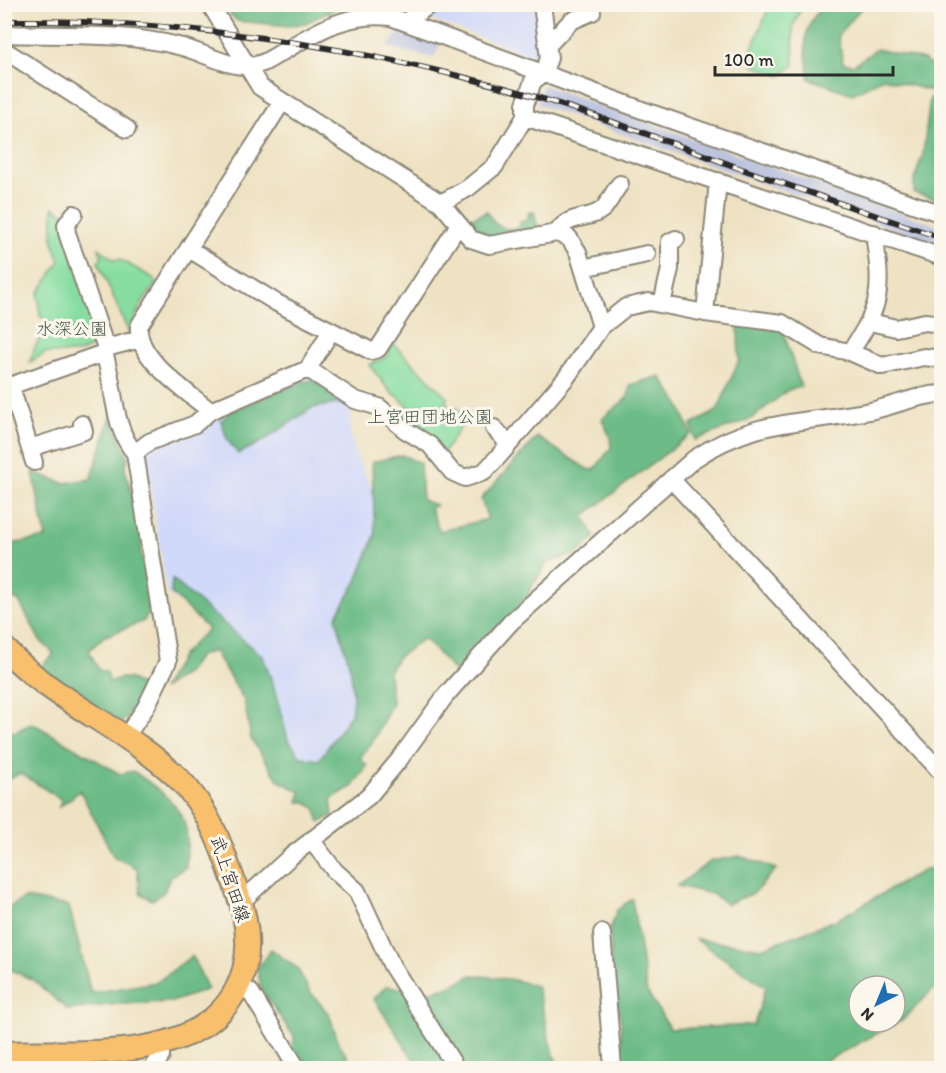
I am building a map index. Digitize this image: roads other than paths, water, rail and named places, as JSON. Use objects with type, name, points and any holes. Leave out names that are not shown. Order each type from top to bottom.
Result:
[{"type":"main road","name":"武上宮田線","points":[[4,648],[42,684],[125,738],[177,778],[198,800],[217,836],[241,902],[248,948],[239,984],[229,1003],[212,1021],[181,1039],[114,1050],[4,1054]]},
{"type":"street","points":[[210,4],[260,87],[441,203],[471,239],[489,245],[557,233],[569,238],[578,252],[601,327]]},
{"type":"street","points":[[405,22],[431,4]]},
{"type":"street","points":[[441,203],[468,188],[495,166],[525,117],[525,104],[533,81],[543,74],[549,58],[542,4]]},
{"type":"street","points":[[548,45],[571,21],[592,12],[591,4]]},
{"type":"street","points":[[4,34],[142,39],[181,46],[227,63],[246,67],[265,62],[342,20],[371,15],[405,22],[867,190],[942,214]]},
{"type":"street","points":[[4,50],[127,129]]},
{"type":"street","points":[[210,411],[149,357],[140,339],[139,326],[282,102]]},
{"type":"street","points":[[525,117],[942,257]]},
{"type":"street","points":[[705,313],[718,181]]},
{"type":"street","points":[[557,233],[561,225],[570,219],[602,209],[620,184]]},
{"type":"street","points":[[74,213],[66,225],[67,233],[105,351],[120,422],[128,446],[135,453],[168,661],[146,707],[125,738]]},
{"type":"street","points":[[189,249],[277,303],[371,351],[378,349],[458,226]]},
{"type":"street","points":[[850,352],[870,322],[878,298],[879,265],[874,233]]},
{"type":"street","points":[[662,304],[670,269],[670,242],[676,239]]},
{"type":"street","points":[[583,268],[647,254]]},
{"type":"street","points":[[308,369],[355,400],[379,407],[405,430],[430,445],[452,472],[465,478],[484,472],[566,378],[601,327],[626,307],[649,302],[705,313],[782,323],[820,346],[850,352],[882,366],[924,357],[942,359]]},
{"type":"street","points":[[870,322],[896,328],[925,322],[942,324]]},
{"type":"street","points":[[135,453],[148,442],[195,424],[210,411],[308,369],[331,331]]},
{"type":"street","points":[[77,434],[32,455],[8,388],[140,339]]},
{"type":"street","points":[[241,902],[279,866],[369,796],[399,760],[446,695],[511,622],[671,479],[714,446],[758,428],[866,412],[915,397],[942,394]]},
{"type":"street","points":[[494,428],[508,444]]},
{"type":"street","points":[[671,479],[942,773]]},
{"type":"street","points":[[311,840],[335,871],[357,891],[392,966],[456,1068]]},
{"type":"street","points":[[602,933],[613,1068]]},
{"type":"street","points":[[239,984],[251,993],[297,1068]]},
{"type":"street","points":[[153,1068],[161,1056],[161,1044]]},
{"type":"street","points":[[4,1054],[8,1068]]},
{"type":"railway","points":[[4,21],[66,21],[189,29],[310,45],[430,69],[585,112],[942,238]]},
{"type":"park label","name":"水深公園","points":[[72,329]]},
{"type":"park label","name":"上宮田団地公園","points":[[430,417]]}]
